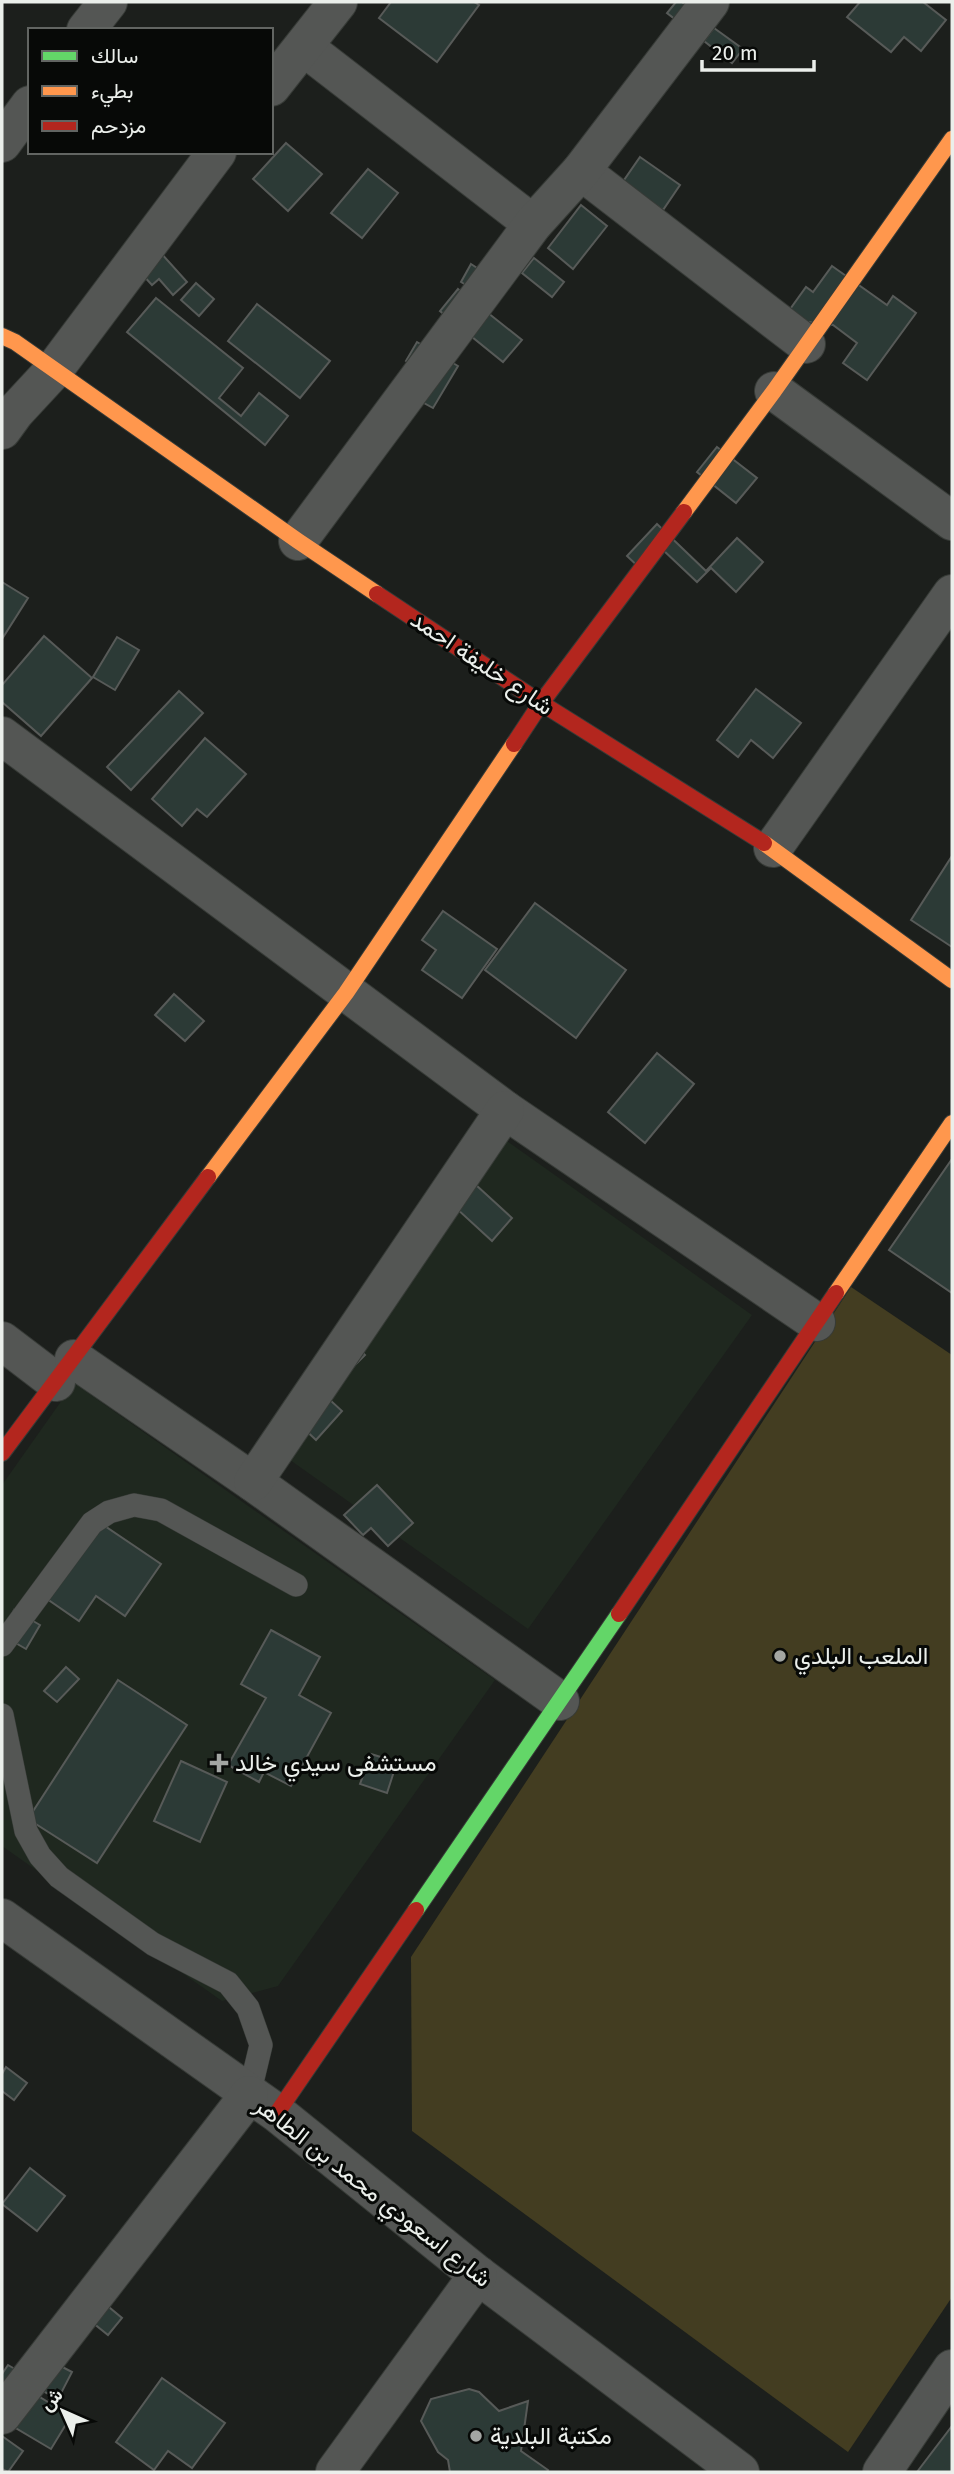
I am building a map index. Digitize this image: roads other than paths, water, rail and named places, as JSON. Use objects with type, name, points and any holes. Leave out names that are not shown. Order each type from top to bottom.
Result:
[{"type":"street","points":[[88,28],[108,2]]},
{"type":"street","points":[[273,85],[338,2]]},
{"type":"street","points":[[298,541],[533,224],[581,171],[710,2]]},
{"type":"street","points":[[304,47],[533,224]]},
{"type":"street","points":[[2,144],[28,108]]},
{"type":"street","points":[[2,1454],[346,993],[541,703],[774,391],[952,139]]},
{"type":"street","points":[[2,430],[53,371],[216,154]]},
{"type":"street","points":[[581,171],[806,344]]},
{"type":"street","name":"شارع خليفة احمد","points":[[6,335],[53,371],[298,541],[541,703],[774,848],[952,980]]},
{"type":"street","points":[[774,391],[952,521]]},
{"type":"street","points":[[774,848],[952,594]]},
{"type":"street","points":[[2,736],[505,1110],[816,1322]]},
{"type":"street","points":[[253,1482],[505,1110]]},
{"type":"street","points":[[2,2415],[263,2104],[560,1701],[952,1123]]},
{"type":"street","points":[[2,1341],[65,1370],[253,1482],[560,1701]]},
{"type":"street","name":"شارع اسعودي محمد بن الطاهر","points":[[2,1917],[263,2104],[478,2276],[740,2472]]},
{"type":"street","points":[[335,2472],[478,2276]]},
{"type":"street","points":[[882,2472],[952,2369]]},
{"type":"lane","points":[[2,1646],[92,1523],[109,1512],[134,1505],[161,1510],[296,1585]]},
{"type":"lane","points":[[2,1715],[26,1831],[40,1856],[60,1877],[153,1944],[228,1983],[248,2008],[261,2045],[263,2104]]},
{"type":"place","name":"الملعب البلدي","points":[[780,1656]]},
{"type":"place","name":"مستشفى سيدي خالد","points":[[219,1763]]},
{"type":"place","name":"مكتبة البلدية","points":[[476,2436]]}]
